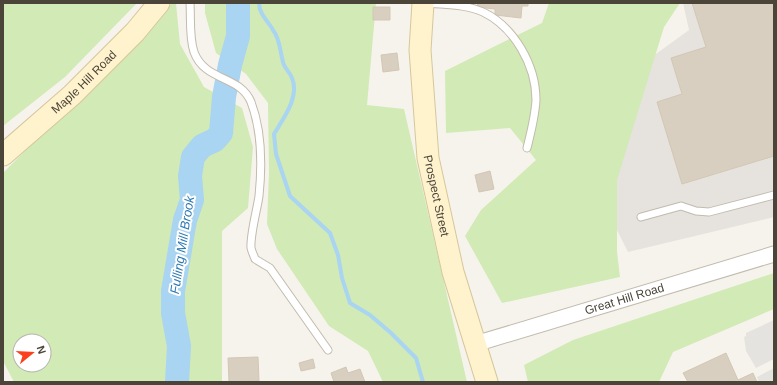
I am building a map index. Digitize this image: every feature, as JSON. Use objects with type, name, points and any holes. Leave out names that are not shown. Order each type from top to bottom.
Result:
[{"type":"main road","name":"Maple Hill Road","points":[[3,155],[72,95],[134,32],[159,3]]},
{"type":"main road","name":"Prospect Street","points":[[424,3],[420,50],[428,158],[453,272],[487,382]]},
{"type":"street","name":"Great Hill Road","points":[[475,344],[774,254]]},
{"type":"lane","points":[[190,3],[194,51],[198,60],[209,73],[234,83],[245,91],[251,102],[259,138],[260,171],[259,195],[251,248],[255,260],[270,268],[328,350]]},
{"type":"lane","points":[[424,3],[464,6],[483,12],[500,23],[516,40],[528,61],[534,80],[536,99],[534,122],[527,148]]},
{"type":"lane","points":[[641,217],[681,206],[696,211],[709,212],[774,195]]},
{"type":"shaded area","points":[[683,3],[774,3],[774,217],[628,252],[598,192],[638,67],[689,30]]},
{"type":"shaded area","points":[[774,320],[774,359],[756,368],[746,351],[744,337],[746,336],[746,333]]},
{"type":"shaded area","points":[[774,368],[774,382],[759,382],[757,377]]},
{"type":"green space","points":[[3,3],[137,3],[65,77],[3,126]]},
{"type":"green space","points":[[172,3],[176,3],[180,44],[204,87],[242,108],[253,147],[248,208],[222,231],[222,382],[14,382],[3,361],[3,173]]},
{"type":"green space","points":[[205,3],[376,3],[367,105],[404,109],[467,382],[383,382],[368,351],[329,326],[277,249],[267,224],[269,173],[268,103],[246,74],[216,53],[205,13]]},
{"type":"green space","points":[[549,3],[680,3],[664,27],[617,180],[617,252],[620,277],[502,303],[465,236],[481,210],[536,160],[510,128],[446,133],[445,71],[542,23]]},
{"type":"green space","points":[[774,273],[774,309],[673,352],[659,382],[528,382],[524,365],[573,340]]},
{"type":"building","points":[[478,3],[528,3],[528,6],[522,6],[521,18],[495,15],[495,9],[477,7]]},
{"type":"building","points":[[692,3],[774,3],[774,156],[682,184],[657,102],[682,94],[671,58],[706,47]]},
{"type":"building","points":[[373,7],[390,7],[390,20],[373,20]]},
{"type":"building","points":[[397,53],[399,70],[383,72],[381,55]]},
{"type":"building","points":[[490,171],[494,189],[479,192],[475,175]]},
{"type":"building","points":[[726,353],[738,380],[753,373],[757,382],[688,382],[683,373]]},
{"type":"building","points":[[258,357],[259,381],[229,382],[228,358]]},
{"type":"building","points":[[313,359],[315,368],[301,371],[299,363]]},
{"type":"building","points":[[346,367],[348,373],[360,369],[365,382],[334,382],[331,373]]},
{"type":"waterway","name":"Fulling Mill Brook","points":[[177,382],[179,346],[173,313],[173,291],[185,220],[192,200],[190,176],[193,157],[202,146],[215,140],[221,133],[224,97],[230,65],[238,36],[238,3]]},
{"type":"waterway","points":[[259,3],[262,14],[277,37],[284,64],[294,85],[294,93],[289,108],[274,134],[276,154],[290,196],[330,233],[338,255],[342,278],[350,303],[370,315],[416,358],[423,382]]}]
